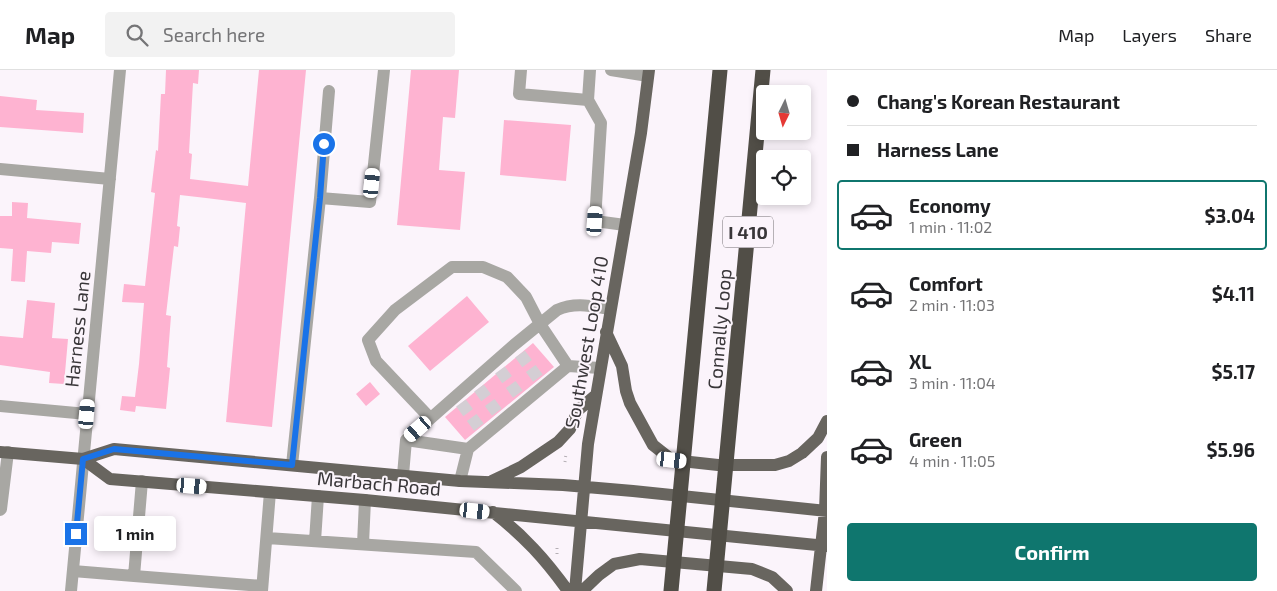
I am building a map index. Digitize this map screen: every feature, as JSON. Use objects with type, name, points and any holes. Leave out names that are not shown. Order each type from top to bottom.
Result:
[{"type":"highway","name":"Connally Loop","points":[[671,591],[720,70]]},
{"type":"highway","name":"Connally Loop","points":[[714,591],[763,70]]},
{"type":"main road","name":"Southwest Loop 410","points":[[574,591],[595,396],[641,133],[648,73]]},
{"type":"main road","points":[[606,332],[622,366],[630,403],[653,445],[672,460],[718,465],[775,465],[789,461],[802,453],[818,438],[827,421]]},
{"type":"main road","points":[[488,483],[521,467],[558,442],[570,429],[578,410],[595,396]]},
{"type":"main road","name":"Marbach Road","points":[[4,452],[83,459],[114,449],[460,481],[584,486],[826,511]]},
{"type":"main road","points":[[816,591],[824,546],[827,457]]},
{"type":"main road","name":"Marbach Road","points":[[83,459],[110,479],[366,500],[824,546]]},
{"type":"main road","points":[[493,512],[536,550],[568,591]]},
{"type":"main road","points":[[582,591],[614,564],[640,559],[752,569],[772,578],[787,591]]},
{"type":"street","name":"Harness Lane","points":[[71,591],[120,70]]},
{"type":"street","points":[[320,198],[370,202],[384,70]]},
{"type":"street","points":[[521,70],[519,94],[588,100]]},
{"type":"street","points":[[590,70],[588,100],[601,123],[595,221],[625,225]]},
{"type":"street","points":[[611,70],[648,73]]},
{"type":"street","points":[[292,465],[320,198],[328,91]]},
{"type":"street","points":[[0,169],[110,179]]},
{"type":"street","points":[[430,418],[376,361],[368,340],[395,310],[452,267],[483,267],[507,277],[526,297],[540,324],[568,366]]},
{"type":"street","points":[[403,476],[406,440],[430,418],[458,399],[517,349],[540,324],[557,310],[572,305],[610,309]]},
{"type":"street","points":[[460,481],[468,449],[483,432],[542,383],[568,366],[600,368]]},
{"type":"street","points":[[0,406],[87,414]]},
{"type":"street","points":[[406,440],[468,449]]},
{"type":"street","points":[[0,510],[2,509],[4,452]]},
{"type":"street","points":[[134,576],[142,481]]},
{"type":"street","points":[[73,571],[262,589],[270,492]]},
{"type":"street","points":[[315,541],[318,496]]},
{"type":"street","points":[[363,544],[366,500]]},
{"type":"street","points":[[267,538],[476,552],[516,591]]},
{"type":"path","points":[[565,462],[566,452]]},
{"type":"path","points":[[558,545],[558,553],[564,554]]},
{"type":"building","points":[[166,70],[199,70],[198,84],[193,83],[189,153],[192,154],[190,179],[248,186],[259,70],[306,70],[272,427],[226,422],[246,203],[180,195],[177,226],[180,227],[178,247],[174,246],[166,315],[171,316],[167,367],[170,368],[166,409],[136,406],[135,412],[120,410],[122,396],[135,397],[144,303],[122,302],[124,284],[145,286],[155,193],[151,192],[156,150],[158,151],[161,94],[165,94]]},
{"type":"building","points":[[411,70],[459,70],[455,118],[443,117],[439,170],[465,172],[460,230],[397,225]]},
{"type":"building","points":[[0,96],[37,100],[36,110],[84,113],[83,133],[0,127]]},
{"type":"building","points":[[504,120],[571,125],[566,181],[500,175]]},
{"type":"building","points":[[12,202],[28,203],[27,218],[81,223],[79,244],[52,242],[51,253],[27,251],[25,282],[11,281],[13,249],[0,248],[0,216],[12,216]]},
{"type":"building","points":[[467,296],[489,322],[430,371],[408,346]]},
{"type":"building","points":[[27,300],[55,303],[52,338],[68,339],[64,384],[49,383],[50,372],[0,365],[0,336],[23,338]]},
{"type":"building","points":[[533,343],[554,367],[465,440],[445,417]]},
{"type":"building","points":[[370,382],[380,394],[366,406],[356,394]]},
{"type":"tunnel","points":[[520,354],[540,381]]},
{"type":"tunnel","points":[[500,370],[520,397]]},
{"type":"tunnel","points":[[479,388],[499,415]]},
{"type":"tunnel","points":[[461,403],[481,430]]},
{"type":"route","points":[[76,534],[83,459],[114,449],[292,465],[324,144]]}]
